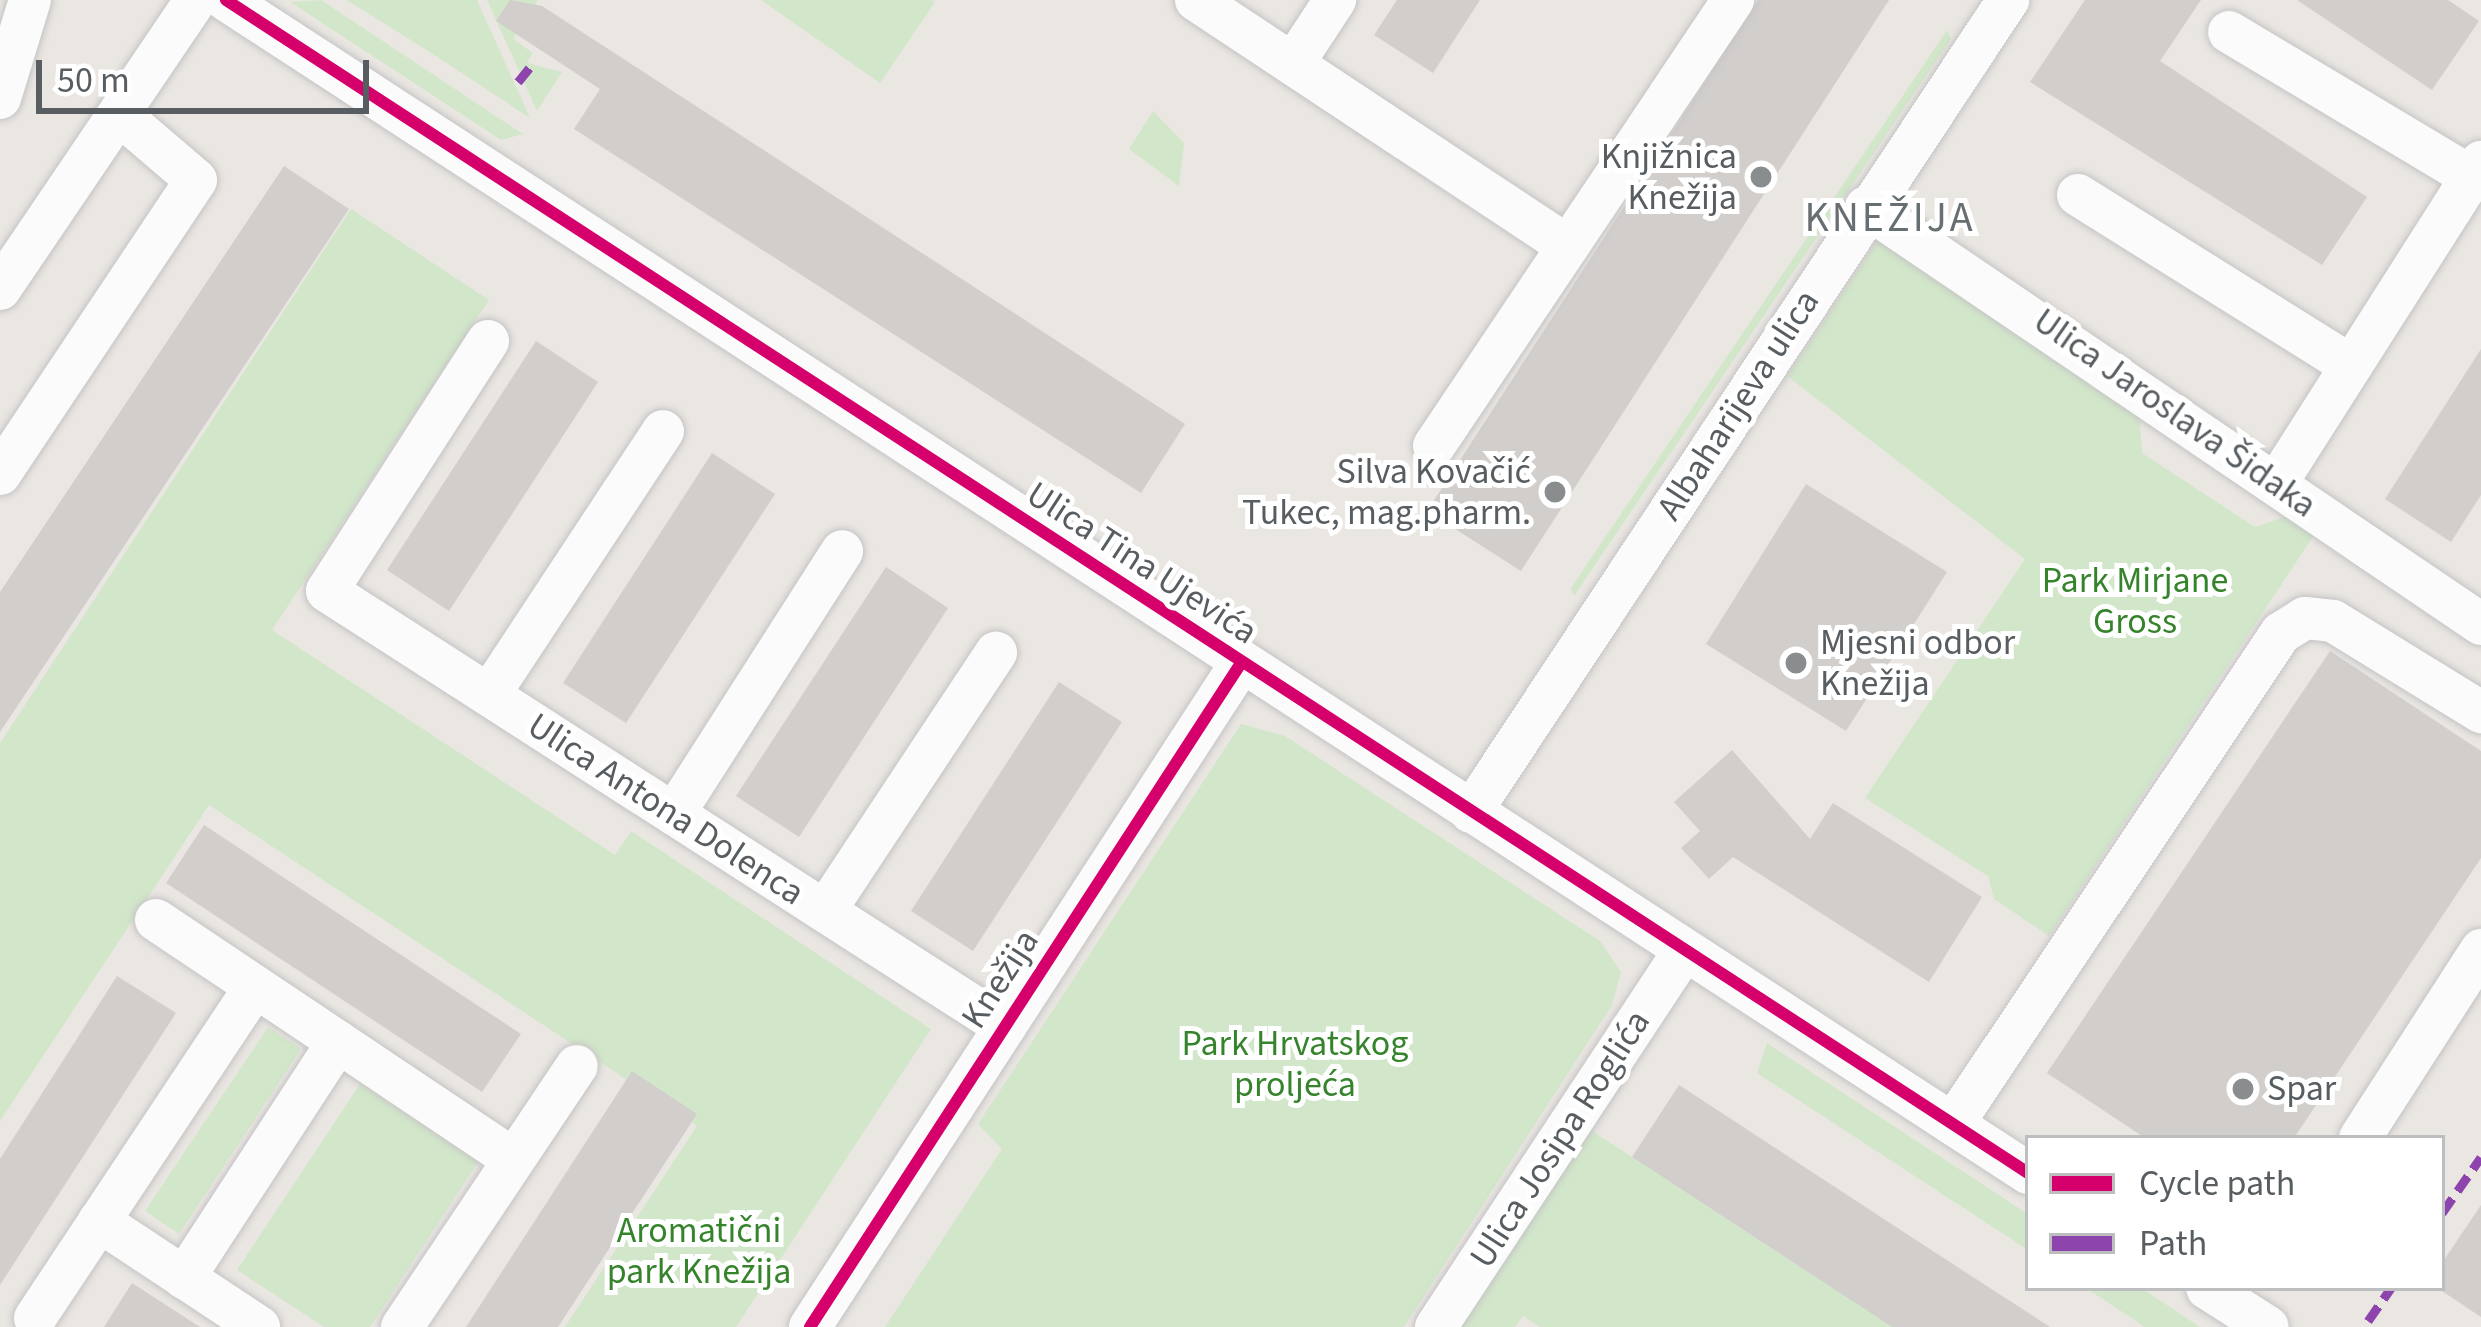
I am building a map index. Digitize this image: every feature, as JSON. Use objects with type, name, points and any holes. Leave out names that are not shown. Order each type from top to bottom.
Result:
[{"type":"street","points":[[0,98],[30,0]]},
{"type":"street","points":[[0,289],[196,0]]},
{"type":"street","name":"Ulica Tina Ujevića","points":[[226,0],[2025,1171]]},
{"type":"street","points":[[1196,0],[1568,246]]},
{"type":"street","points":[[1294,64],[1335,0]]},
{"type":"street","points":[[1434,446],[1733,0]]},
{"type":"street","name":"Albaharijeva ulica","points":[[1471,812],[1866,207],[2008,0]]},
{"type":"street","points":[[2229,32],[2476,170],[2276,484]]},
{"type":"street","points":[[0,474],[196,180],[120,115]]},
{"type":"street","points":[[2078,195],[2350,364]]},
{"type":"street","name":"Ulica Jaroslava Šidaka","points":[[1866,207],[2276,484],[2475,608]]},
{"type":"street","name":"Ulica Antona Dolenca","points":[[488,341],[327,590],[1005,1027]]},
{"type":"street","points":[[489,695],[663,431]]},
{"type":"street","points":[[674,814],[842,551]]},
{"type":"street","points":[[1953,1124],[2282,633],[2305,618],[2333,621],[2481,712]]},
{"type":"street","points":[[825,911],[996,653]]},
{"type":"street","name":"Knežija","points":[[810,1327],[1241,664]]},
{"type":"street","points":[[156,920],[513,1159]]},
{"type":"street","points":[[2362,1135],[2481,950]]},
{"type":"street","name":"Ulica Josipa Roglića","points":[[1436,1327],[1684,952]]},
{"type":"street","points":[[34,1318],[255,987]]},
{"type":"street","points":[[184,1277],[338,1042]]},
{"type":"street","points":[[402,1327],[577,1066]]},
{"type":"street","points":[[99,1221],[259,1327]]},
{"type":"street","points":[[2214,1291],[2259,1309]]},
{"type":"green space","points":[[321,0],[523,134],[501,140],[290,2]]},
{"type":"green space","points":[[347,0],[477,0],[530,118],[425,49]]},
{"type":"green space","points":[[487,0],[538,0],[513,39],[533,53],[527,63],[562,72],[537,111]]},
{"type":"green space","points":[[761,0],[932,0],[935,2],[880,83]]},
{"type":"green space","points":[[1947,30],[1951,39],[1574,596],[1571,588]]},
{"type":"green space","points":[[1153,111],[1184,143],[1179,186],[1129,149]]},
{"type":"green space","name":"Aromatični park Knežija","points":[[351,209],[489,300],[272,630],[615,855],[631,831],[931,1029],[736,1327],[565,1327],[697,1126],[209,805],[0,1121],[0,743]]},
{"type":"green space","name":"Park Mirjane Gross","points":[[1878,240],[2139,412],[2142,453],[2255,527],[2290,515],[2318,529],[2049,936],[1994,899],[1988,876],[1865,798],[2025,559],[1787,376]]},
{"type":"green space","name":"Park Hrvatskog proljeća","points":[[1241,724],[1285,736],[1600,941],[1621,972],[1612,1005],[1404,1327],[885,1327],[1002,1149],[978,1124]]},
{"type":"green space","points":[[268,1027],[301,1049],[179,1234],[145,1211]]},
{"type":"green space","points":[[1767,1043],[2025,1212],[2025,1248],[1757,1073]]},
{"type":"green space","points":[[360,1084],[478,1162],[370,1327],[324,1327],[237,1270]]},
{"type":"green space","points":[[1586,1127],[1892,1327],[1540,1327],[1523,1316],[1515,1327],[1458,1327]]},
{"type":"green space","points":[[2091,1291],[2146,1291],[2200,1327],[2145,1327]]},
{"type":"building","points":[[510,0],[542,6],[1185,424],[1141,493],[574,129],[600,89],[496,21]]},
{"type":"building","points":[[1397,0],[1480,0],[1433,73],[1374,35]]},
{"type":"building","points":[[1758,0],[1889,0],[1521,571],[1427,511]]},
{"type":"building","points":[[2085,0],[2201,0],[2160,61],[2367,197],[2322,265],[2030,82]]},
{"type":"building","points":[[2297,0],[2448,0],[2479,21],[2432,90]]},
{"type":"building","points":[[284,166],[349,209],[0,732],[0,592]]},
{"type":"building","points":[[536,341],[598,382],[449,611],[387,570]]},
{"type":"building","points":[[2481,349],[2481,495],[2451,542],[2385,499]]},
{"type":"building","points":[[712,453],[775,494],[626,723],[563,683]]},
{"type":"building","points":[[1806,484],[1947,572],[1846,731],[1706,644]]},
{"type":"building","points":[[886,567],[948,608],[799,837],[736,796]]},
{"type":"building","points":[[2330,651],[2481,751],[2481,858],[2296,1135],[2140,1135],[2047,1073]]},
{"type":"building","points":[[1059,682],[1122,722],[973,951],[911,911]]},
{"type":"building","points":[[1732,750],[1810,839],[1833,803],[1982,897],[1929,982],[1733,857],[1709,879],[1681,848],[1700,831],[1674,802]]},
{"type":"building","points":[[204,825],[521,1034],[482,1092],[166,883]]},
{"type":"building","points":[[117,976],[176,1013],[0,1285],[0,1159]]},
{"type":"building","points":[[632,1071],[697,1114],[558,1327],[466,1327]]},
{"type":"building","points":[[1679,1085],[2050,1327],[1892,1327],[1632,1157]]},
{"type":"building","points":[[2481,1205],[2481,1317],[2442,1291],[2445,1259]]},
{"type":"building","points":[[132,1283],[200,1327],[104,1327]]},
{"type":"marked path","points":[[518,82],[531,66]]},
{"type":"marked path","points":[[2445,1209],[2481,1157]]},
{"type":"marked path","points":[[2368,1321],[2389,1291]]},
{"type":"cycle path","points":[[226,0],[2025,1171]]},
{"type":"cycle path","points":[[810,1327],[1241,663]]},
{"type":"place","name":"Knjižnica Knežija","points":[[1761,177]]},
{"type":"place","name":"Silva Kovačić Tukec, mag.pharm.","points":[[1555,492]]},
{"type":"place","name":"Mjesni odbor Knežija","points":[[1796,663]]},
{"type":"place","name":"Spar","points":[[2243,1089]]},
{"type":"district","name":"KNEŽIJA","points":[[1890,218]]}]
